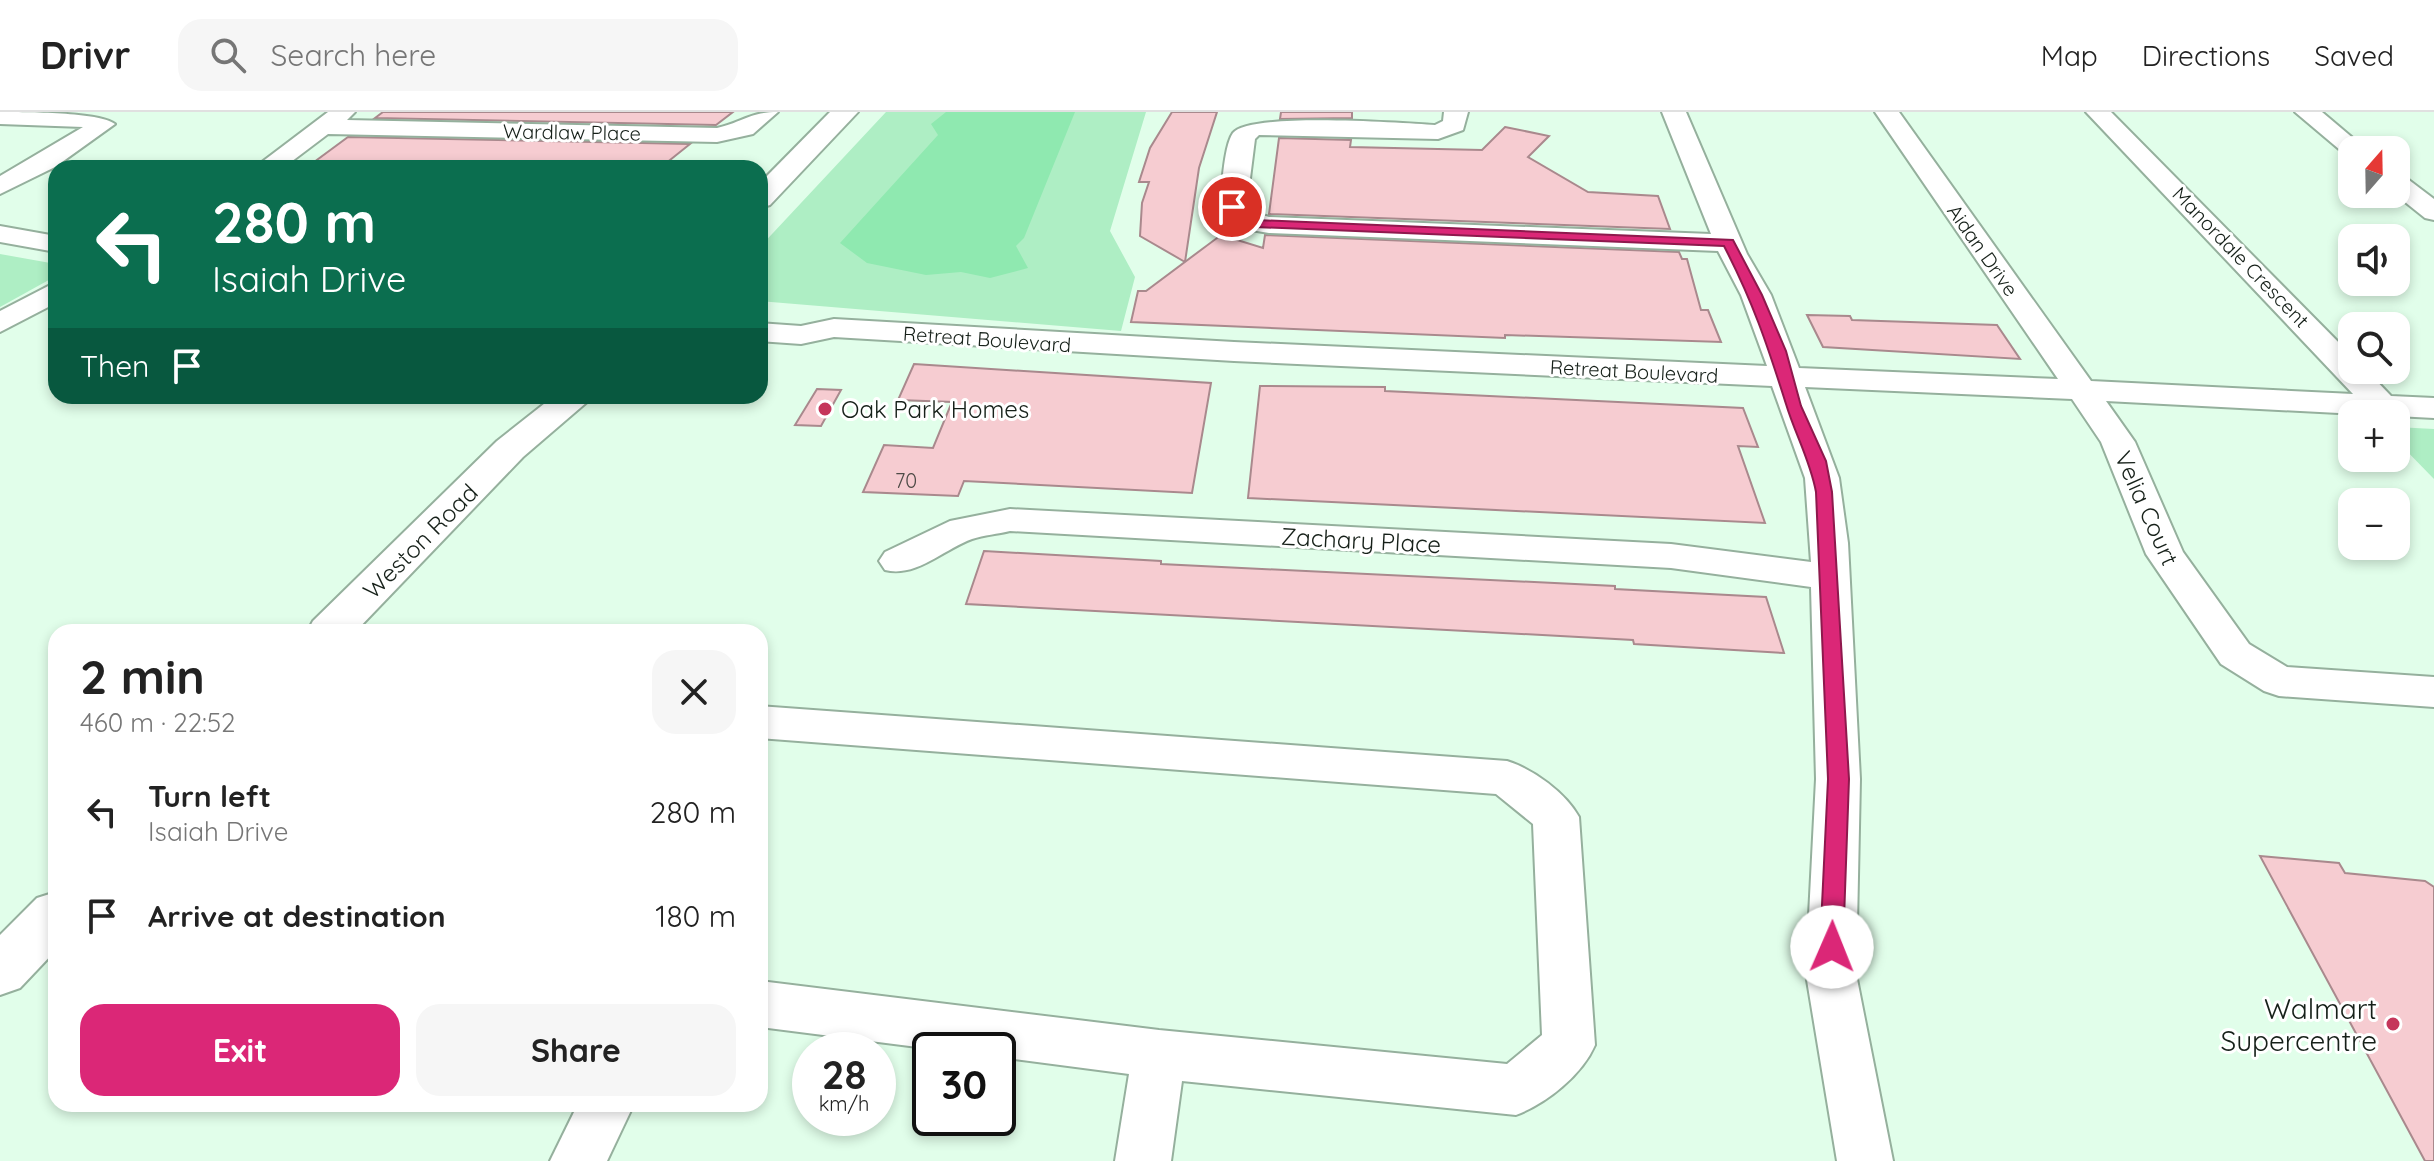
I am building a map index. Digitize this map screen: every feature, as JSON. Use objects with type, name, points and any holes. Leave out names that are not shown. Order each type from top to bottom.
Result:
[{"type":"main road","points":[[768,191],[845,112]]},
{"type":"main road","name":"Weston Road","points":[[510,449],[541,404]]},
{"type":"main road","name":"Weston Road","points":[[337,624],[510,449],[566,404]]},
{"type":"main road","points":[[0,971],[48,922]]},
{"type":"street","name":"Wardlaw Place","points":[[333,119],[717,135],[745,129],[766,112]]},
{"type":"street","points":[[1456,112],[1455,125],[1438,132],[1274,126],[1252,129],[1243,136],[1232,213],[1243,221],[1269,225],[1728,243]]},
{"type":"street","points":[[1674,112],[1728,243],[1756,295],[1822,478],[1831,577],[1838,779],[1831,974],[1865,1161]]},
{"type":"street","name":"Aidan Drive","points":[[1887,112],[2080,388]]},
{"type":"street","name":"Manordale Crescent","points":[[2098,112],[2377,400]]},
{"type":"street","points":[[2307,112],[2338,137]]},
{"type":"street","points":[[0,117],[94,120],[103,124],[49,160]]},
{"type":"street","points":[[278,160],[333,119]]},
{"type":"street","points":[[0,186],[48,161]]},
{"type":"street","points":[[2410,193],[2434,212]]},
{"type":"street","points":[[0,234],[48,243]]},
{"type":"street","points":[[0,323],[48,296]]},
{"type":"street","name":"Retreat Boulevard","points":[[768,315],[813,318],[834,328]]},
{"type":"street","name":"Retreat Boulevard","points":[[768,333],[801,335],[834,328],[1105,347],[2080,388],[2338,403]]},
{"type":"street","name":"Velia Court","points":[[2080,388],[2125,453],[2176,574],[2235,654],[2279,681],[2434,692]]},
{"type":"street","name":"Retreat Boulevard","points":[[2410,407],[2434,408]]},
{"type":"street","name":"Zachary Place","points":[[898,561],[963,529],[1010,520],[1671,556],[1831,577]]},
{"type":"street","points":[[768,723],[1507,778],[1556,817],[1569,1045],[1516,1090],[1159,1054],[768,1005]]},
{"type":"street","points":[[1143,1161],[1159,1054]]},
{"type":"street","points":[[578,1161],[603,1112]]},
{"type":"shaded area","points":[[886,112],[1146,112],[1110,231],[1135,277],[1121,331],[768,302],[768,238]]},
{"type":"shaded area","points":[[946,112],[1075,112],[1024,238],[1016,246],[1028,268],[990,278],[961,272],[926,275],[867,263],[840,243],[938,135],[931,124]]},
{"type":"shaded area","points":[[0,254],[48,263],[48,280],[0,307]]},
{"type":"shaded area","points":[[2410,428],[2434,429],[2434,479],[2410,454]]},
{"type":"building","points":[[383,112],[733,112],[716,125],[375,118]]},
{"type":"building","points":[[1172,112],[1217,112],[1199,168],[1185,262],[1140,236],[1142,203],[1149,182],[1139,182],[1150,148]]},
{"type":"building","points":[[1281,112],[1352,112],[1352,118],[1280,119]]},
{"type":"building","points":[[1505,127],[1549,136],[1528,157],[1588,192],[1658,196],[1670,229],[1269,214],[1279,138],[1351,140],[1350,147],[1482,150]]},
{"type":"building","points":[[348,137],[690,144],[670,160],[317,160]]},
{"type":"building","points":[[1221,235],[1263,248],[1265,235],[1679,252],[1682,259],[1687,259],[1701,310],[1708,310],[1721,342],[1505,335],[1505,338],[1131,322],[1138,291],[1146,291]]},
{"type":"building","points":[[1807,315],[1850,316],[1852,320],[1997,325],[2020,359],[1823,347]]},
{"type":"building","points":[[914,364],[1211,383],[1192,493],[964,481],[958,496],[863,492],[884,445],[933,448],[952,402],[898,400]]},
{"type":"building","points":[[1260,386],[1385,387],[1385,391],[1743,408],[1758,447],[1738,446],[1765,523],[1248,498]]},
{"type":"building","name":"Oak Park Homes","points":[[817,389],[841,390],[821,426],[795,425]]},
{"type":"building","points":[[984,551],[1161,561],[1161,564],[1615,586],[1615,589],[1766,597],[1784,653],[1634,644],[1633,640],[966,604]]},
{"type":"building","name":"Walmart Supercentre","points":[[2260,856],[2339,863],[2345,873],[2425,881],[2434,887],[2434,1161],[2425,1161]]},
{"type":"place","name":"Oak Park Homes","points":[[825,409]]},
{"type":"place","name":"Walmart Supercentre","points":[[2393,1024]]},
{"type":"route","points":[[1232,207],[1235,217],[1255,224],[1728,243],[1756,295],[1779,351],[1794,406],[1818,461],[1824,492],[1829,543],[1838,779],[1832,947]]}]
